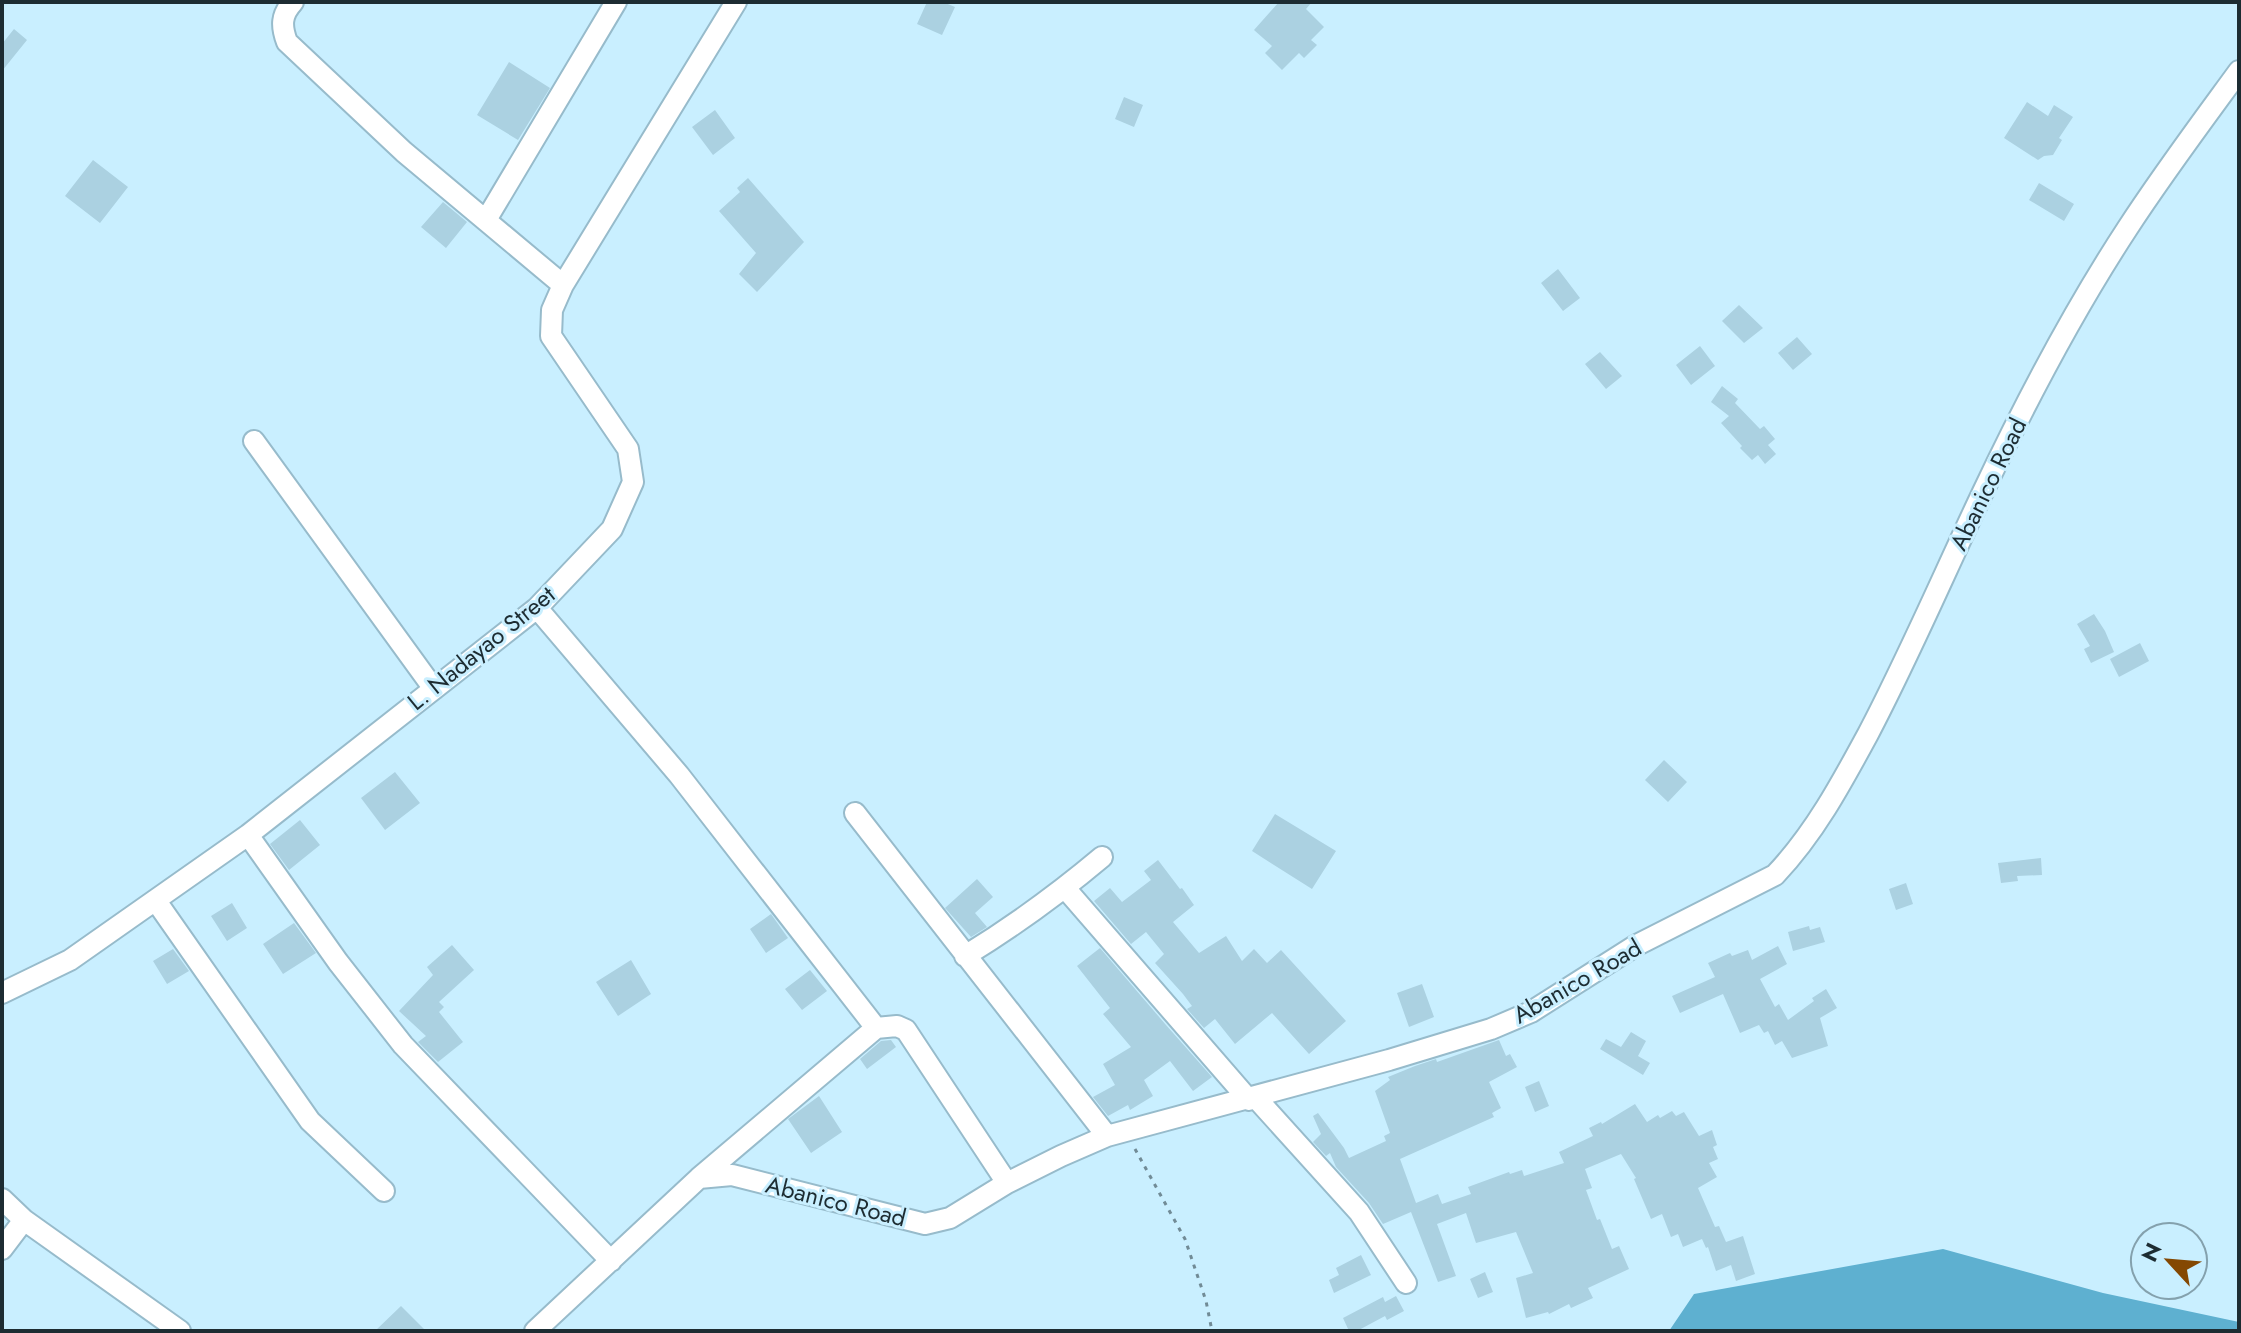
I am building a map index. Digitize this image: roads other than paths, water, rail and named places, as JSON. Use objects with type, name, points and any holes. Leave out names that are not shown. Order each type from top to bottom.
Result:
[{"type":"street","points":[[293,2],[281,26],[287,42],[404,152],[563,285]]},
{"type":"street","points":[[486,220],[616,2]]},
{"type":"street","name":"L. Nadayao Street","points":[[2,993],[70,960],[248,835],[537,608],[612,529],[633,482],[628,449],[551,336],[552,310],[563,285],[736,2]]},
{"type":"street","name":"Abanico Road","points":[[699,1178],[732,1175],[925,1224],[950,1218],[1007,1183],[1061,1156],[1116,1134],[1252,1099],[1491,1029],[1531,1012],[1635,946],[1775,875],[1792,857],[1841,785],[1894,684],[1982,493],[2046,364],[2125,231],[2239,71]]},
{"type":"street","points":[[254,441],[434,689]]},
{"type":"street","points":[[537,608],[679,775],[876,1028]]},
{"type":"street","points":[[855,813],[965,956],[1116,1134]]},
{"type":"street","points":[[248,835],[338,962],[403,1045],[611,1261]]},
{"type":"street","points":[[965,956],[1012,927],[1102,857]]},
{"type":"street","points":[[1065,888],[1252,1099],[1359,1212],[1406,1283]]},
{"type":"street","points":[[156,901],[310,1121],[384,1191]]},
{"type":"street","points":[[535,1331],[699,1178],[876,1028],[897,1026],[906,1030],[1007,1183]]},
{"type":"street","points":[[2,1199],[24,1220],[180,1331]]},
{"type":"street","points":[[2,1249],[24,1220]]},
{"type":"water","points":[[1943,1249],[2129,1301],[2239,1322],[2239,1331],[1669,1331],[1694,1294]]}]
